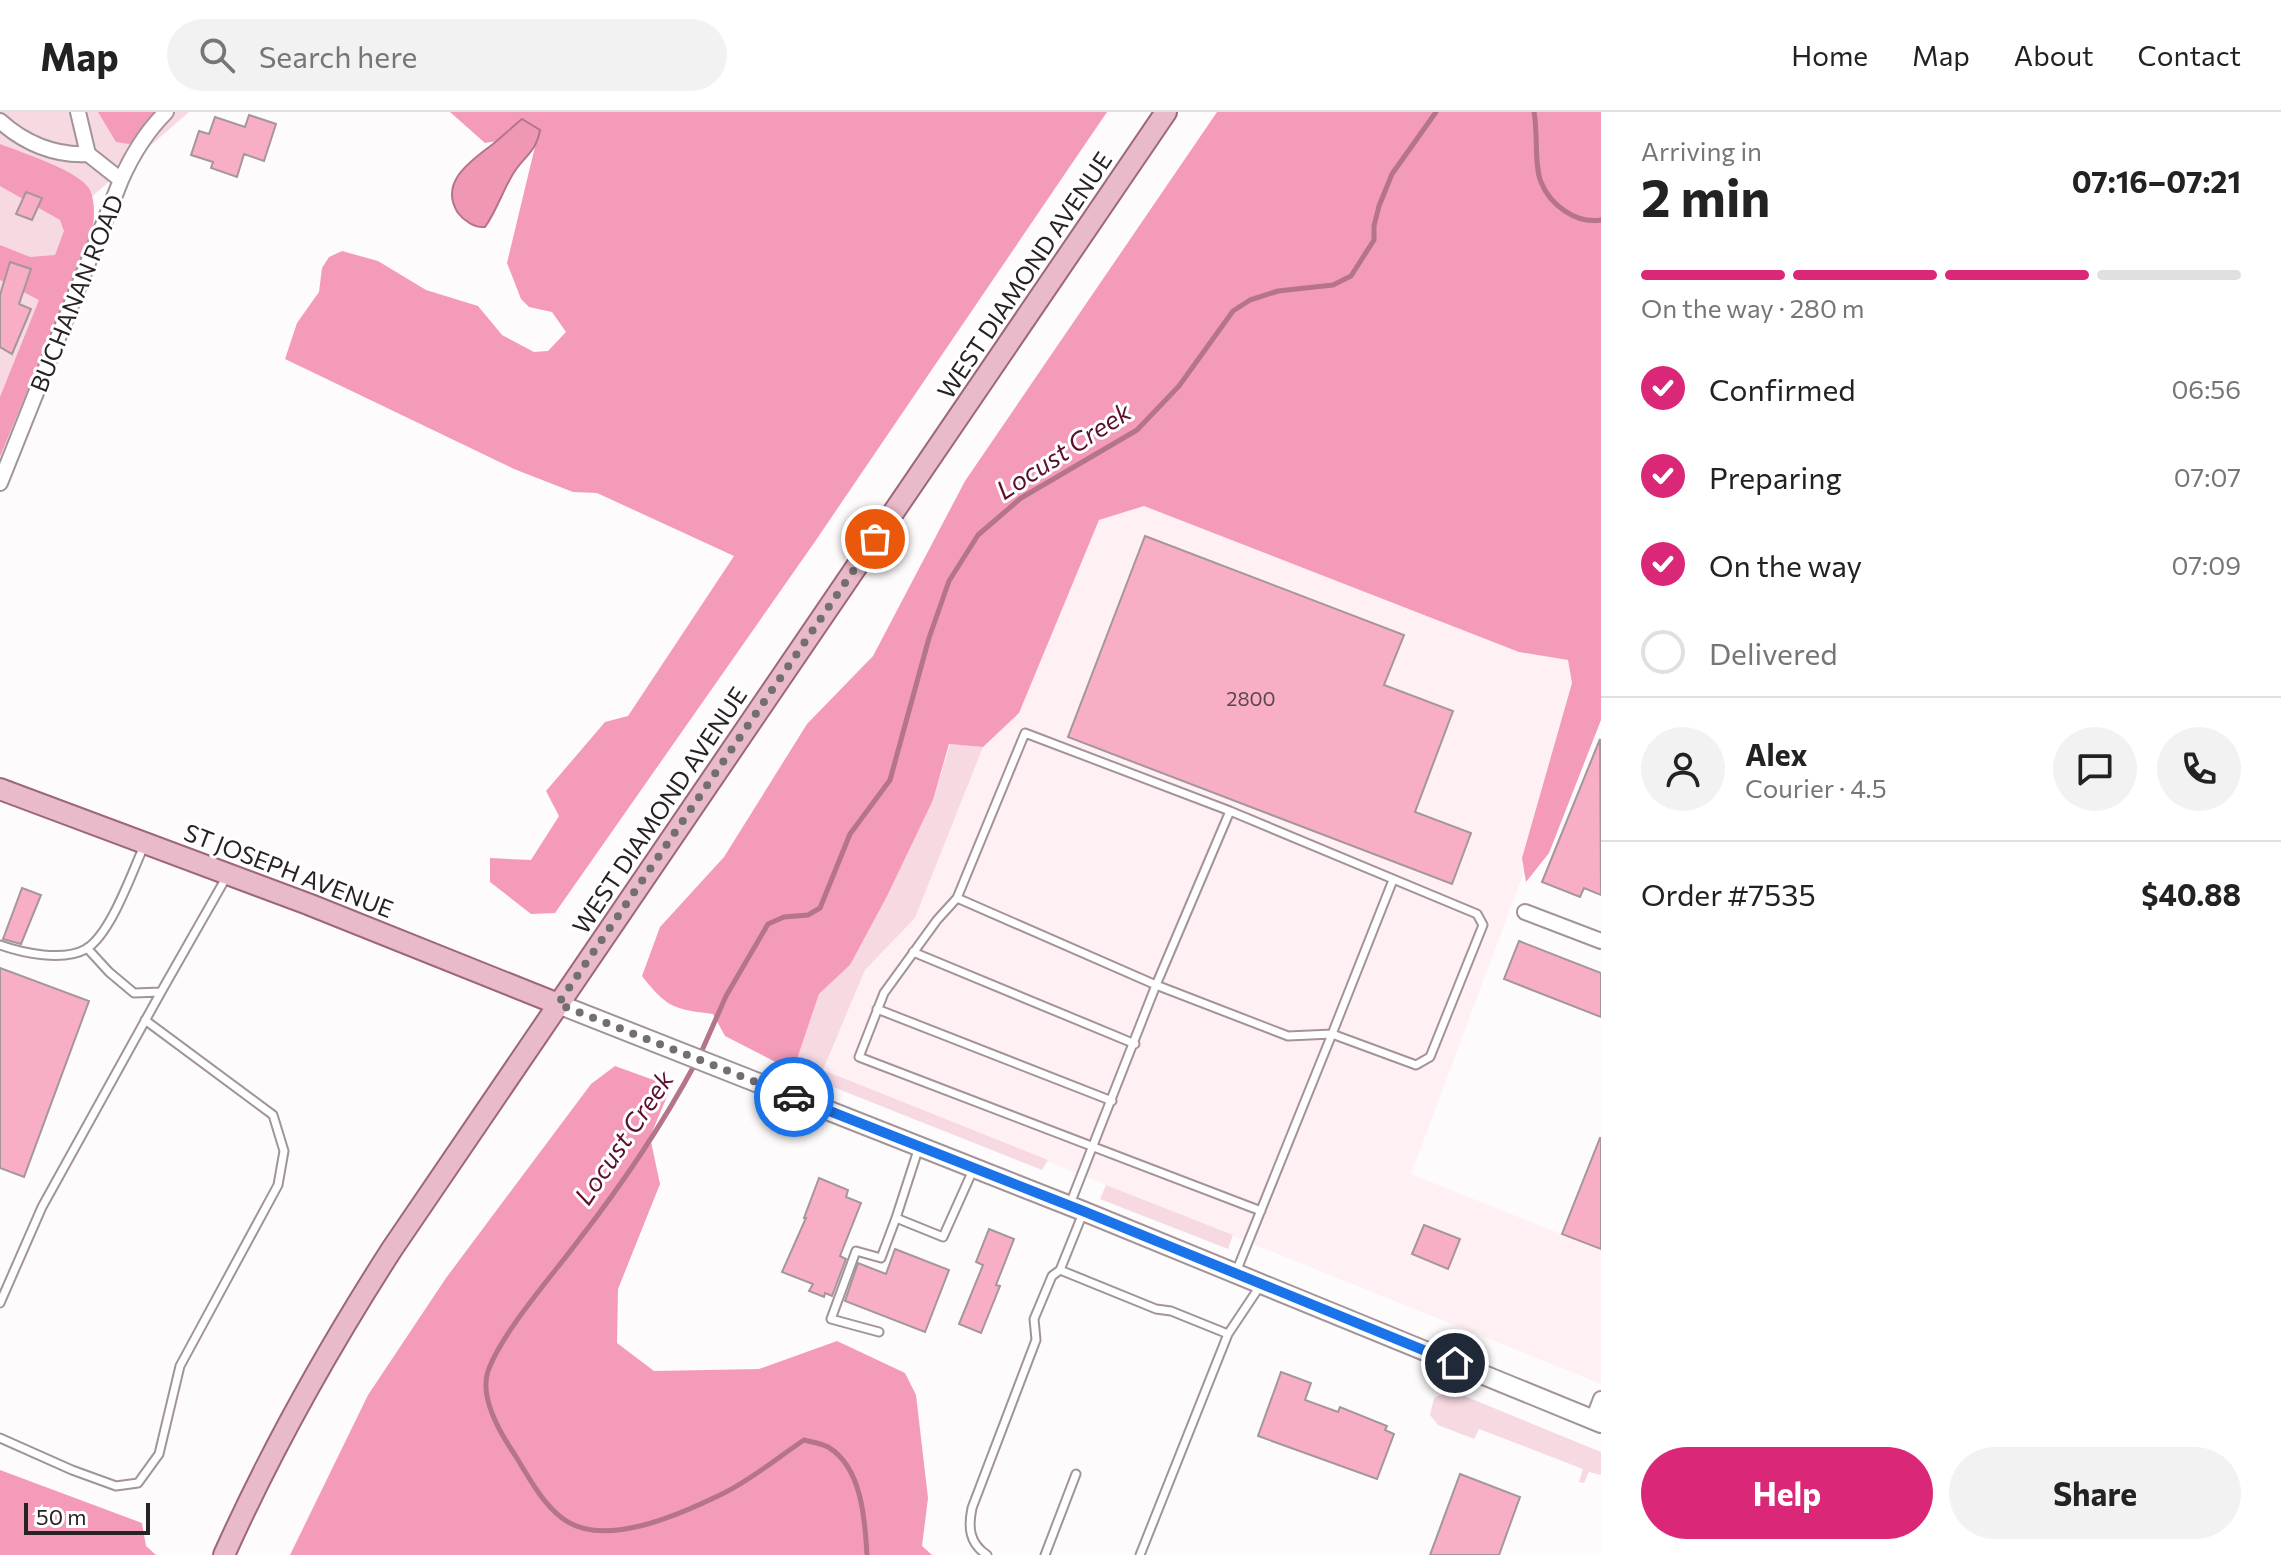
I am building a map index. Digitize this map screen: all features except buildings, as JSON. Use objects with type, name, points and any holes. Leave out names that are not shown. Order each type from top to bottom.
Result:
[{"type":"main road","name":"WEST DIAMOND AVENUE","points":[[224,1555],[289,1421],[342,1327],[558,1004],[1166,112]]},
{"type":"main road","name":"ST JOSEPH AVENUE","points":[[0,789],[228,874],[558,1004]]},
{"type":"main road","points":[[558,1004],[1076,1209],[1597,1422]]},
{"type":"street","points":[[78,112],[88,154],[121,180]]},
{"type":"street","name":"BUCHANAN ROAD","points":[[0,483],[129,161],[166,112]]},
{"type":"street","points":[[0,121],[16,135],[55,152],[88,154]]},
{"type":"street","points":[[1525,912],[1600,939]]},
{"type":"street","points":[[1597,1422],[1601,1399]]},
{"type":"lane","points":[[957,898],[1156,985],[1288,1036],[1332,1034],[1416,1065],[1430,1057],[1483,925],[1477,914],[1230,811],[1025,733],[957,898],[884,993],[859,1057],[1261,1211]]},
{"type":"lane","points":[[987,1555],[977,1549],[968,1528],[972,1508],[1036,1340],[1034,1319],[1052,1276],[1060,1270],[1093,1148],[1156,985],[1230,811]]},
{"type":"lane","points":[[0,945],[36,954],[66,955],[87,948],[111,920],[145,844]]},
{"type":"lane","points":[[0,1303],[42,1207],[228,874]]},
{"type":"lane","points":[[1236,1274],[1393,880]]},
{"type":"lane","points":[[87,948],[134,993],[161,992]]},
{"type":"lane","points":[[913,952],[1135,1044]]},
{"type":"lane","points":[[877,1009],[1112,1101]]},
{"type":"lane","points":[[0,1438],[116,1486],[138,1483],[159,1454],[180,1366],[278,1185],[284,1151],[273,1115],[145,1020]]},
{"type":"lane","points":[[879,1332],[831,1319],[856,1251],[881,1258],[919,1146]]},
{"type":"lane","points":[[896,1218],[943,1237],[974,1168]]},
{"type":"lane","points":[[1060,1270],[1228,1334]]},
{"type":"lane","points":[[1140,1555],[1228,1334],[1261,1284]]},
{"type":"lane","points":[[1045,1555],[1076,1474]]},
{"type":"shaded area","points":[[0,112],[189,112],[87,201],[0,418]]},
{"type":"shaded area","points":[[98,112],[165,112],[129,144],[116,142]]},
{"type":"shaded area","points":[[450,112],[1107,112],[814,543],[555,913],[531,914],[490,882],[490,858],[531,860],[559,816],[546,791],[605,722],[628,716],[734,556],[597,493],[573,492],[514,469],[285,359],[297,323],[319,292],[322,268],[329,257],[342,251],[378,261],[426,290],[478,306],[502,335],[534,352],[548,351],[566,332],[552,312],[529,307],[521,299],[507,263],[539,130],[510,128],[497,141],[485,143]]},
{"type":"shaded area","points":[[1217,112],[1601,112],[1601,720],[1549,853],[1526,882],[1522,858],[1572,683],[1568,660],[1519,652],[1144,506],[1099,520],[1019,713],[983,747],[949,744],[933,800],[887,896],[850,965],[819,994],[793,1071],[725,1036],[713,1014],[672,1005],[651,987],[642,976],[660,927],[724,857],[807,724],[873,656],[965,481]]},
{"type":"shaded area","points":[[522,119],[540,130],[536,144],[513,174],[485,227],[474,225],[460,216],[453,202],[455,182],[467,165]]},
{"type":"shaded area","points":[[0,144],[75,176],[90,190],[94,212],[92,234],[0,457],[0,397],[39,300],[0,280],[0,245],[30,257],[55,255],[64,231],[60,220],[0,186]]},
{"type":"shaded area","points":[[1144,506],[1519,652],[1568,660],[1572,683],[1522,858],[1524,872],[1411,1174],[1601,1250],[1601,1384],[823,1071],[865,970],[915,918],[983,747],[1019,712],[1099,520]]},
{"type":"shaded area","points":[[950,744],[983,747],[915,918],[865,970],[823,1070],[1048,1160],[1042,1170],[793,1071],[819,994],[850,965],[933,800]]},
{"type":"shaded area","points":[[615,1066],[659,1082],[668,1094],[650,1137],[660,1184],[618,1289],[617,1343],[654,1371],[759,1369],[837,1341],[905,1373],[916,1395],[928,1498],[922,1546],[932,1555],[290,1555],[368,1395],[446,1278],[591,1084]]},
{"type":"shaded area","points":[[1106,1185],[1233,1235],[1228,1249],[1100,1199]]},
{"type":"shaded area","points":[[1450,1390],[1601,1452],[1601,1475],[1589,1472],[1584,1483],[1579,1482],[1583,1469],[1479,1429],[1474,1439],[1438,1425],[1430,1415],[1434,1398]]},
{"type":"shaded area","points":[[0,1470],[142,1523],[146,1546],[156,1555],[0,1555]]},
{"type":"waterway","name":"Locust Creek","points":[[700,1055],[726,996],[768,924],[784,917],[808,915],[820,908],[850,834],[890,780],[929,638],[949,581],[978,535],[1021,498],[1137,430],[1179,386],[1233,311],[1250,300],[1278,291],[1333,285],[1351,276],[1374,240],[1379,206],[1392,174],[1436,112]]},
{"type":"waterway","name":"Locust Creek","points":[[1534,112],[1538,167],[1545,190],[1557,205],[1573,216],[1601,220]]},
{"type":"waterway","name":"Locust Creek","points":[[695,1064],[625,1177],[504,1339],[486,1381],[492,1415],[548,1505],[562,1518],[579,1527],[599,1531],[642,1526],[685,1511],[743,1482],[804,1440],[822,1444],[839,1456],[855,1481],[863,1511],[867,1555]]},
{"type":"way so far","points":[[794,1097],[558,1004],[875,539]]},
{"type":"route","points":[[794,1097],[1455,1363]]}]
